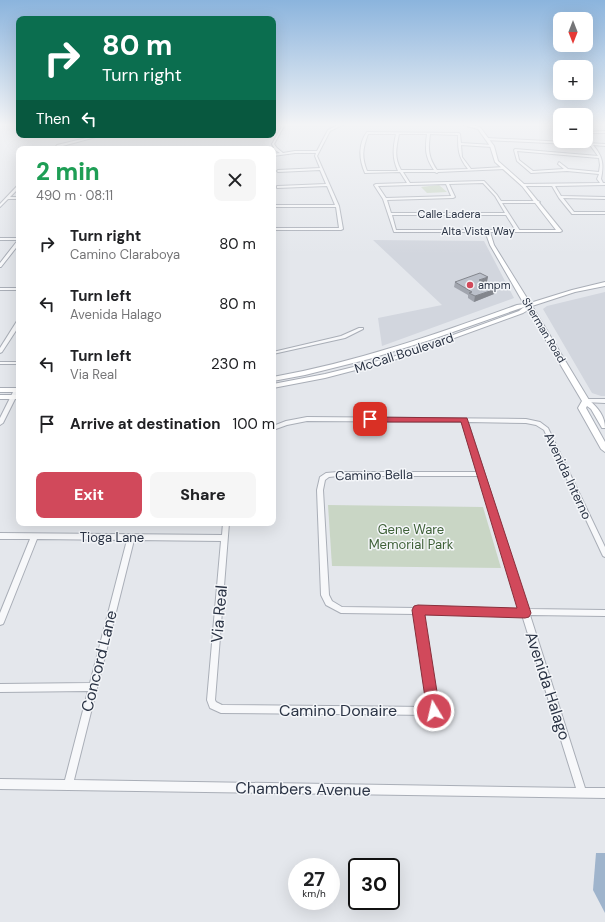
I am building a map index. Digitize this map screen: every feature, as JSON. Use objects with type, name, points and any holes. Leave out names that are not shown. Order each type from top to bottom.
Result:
[{"type":"street","points":[[364,167],[366,172],[437,172],[504,168],[523,185],[538,202]]},
{"type":"street","points":[[398,167],[409,184]]},
{"type":"street","points":[[433,167],[437,172]]},
{"type":"street","points":[[526,167],[532,172],[567,170],[601,173]]},
{"type":"street","points":[[564,167],[567,170]]},
{"type":"street","points":[[602,167],[599,179],[604,184]]},
{"type":"street","points":[[276,229],[341,229],[338,206],[321,169],[278,170]]},
{"type":"street","points":[[391,214],[385,199],[376,185],[484,182],[518,231]]},
{"type":"street","points":[[385,199],[453,197],[447,184]]},
{"type":"street","points":[[553,184],[560,198],[574,213],[605,213]]},
{"type":"street","points":[[523,185],[604,184]]},
{"type":"street","points":[[278,188],[328,185]]},
{"type":"street","points":[[0,206],[16,189]]},
{"type":"street","points":[[7,198],[16,198]]},
{"type":"street","points":[[560,198],[605,198]]},
{"type":"street","points":[[499,202],[538,202]]},
{"type":"street","name":"Alta Vista Way","points":[[391,214],[395,231],[560,231],[538,202]]},
{"type":"street","points":[[276,206],[338,206]]},
{"type":"street","name":"Calle Ladera","points":[[391,214],[507,214]]},
{"type":"street","name":"Sherman Road","points":[[487,231],[492,244],[586,401],[594,408],[605,426]]},
{"type":"street","points":[[0,239],[16,240]]},
{"type":"street","points":[[0,266],[16,244]]},
{"type":"street","name":"McCall Boulevard","points":[[276,378],[363,360],[403,348],[519,306],[529,305],[574,291],[605,284]]},
{"type":"street","points":[[0,289],[16,289]]},
{"type":"street","name":"McCall Boulevard","points":[[276,385],[346,371],[424,349],[521,312],[529,305]]},
{"type":"street","points":[[0,352],[16,327]]},
{"type":"street","points":[[276,352],[343,336],[361,329]]},
{"type":"street","points":[[346,371],[358,364],[400,352],[403,348]]},
{"type":"street","points":[[0,363],[16,363]]},
{"type":"street","points":[[0,390],[16,393]]},
{"type":"street","points":[[0,397],[16,393]]},
{"type":"street","points":[[0,423],[16,395]]},
{"type":"street","points":[[605,401],[586,401],[582,408],[605,449]]},
{"type":"street","points":[[276,427],[286,423],[307,419],[464,420]]},
{"type":"street","name":"Avenida Interno","points":[[464,420],[526,420],[538,423],[546,428],[605,554]]},
{"type":"street","name":"Avenida Halago","points":[[464,420],[582,793]]},
{"type":"street","name":"Camino Bella","points":[[418,610],[341,610],[329,603],[325,595],[320,490],[322,479],[328,475],[338,474],[480,474]]},
{"type":"street","name":"Via Real","points":[[213,705],[212,700],[226,526]]},
{"type":"street","name":"Tioga Lane","points":[[0,536],[225,538]]},
{"type":"street","points":[[0,622],[34,537]]},
{"type":"street","name":"Concord Lane","points":[[68,785],[131,538]]},
{"type":"street","points":[[418,610],[525,613],[605,613]]},
{"type":"street","name":"Camino Donaire","points":[[213,705],[221,709],[434,711],[418,610]]},
{"type":"street","points":[[0,688],[93,687]]},
{"type":"street","name":"Chambers Avenue","points":[[0,784],[605,793]]},
{"type":"shaded area","points":[[373,240],[484,241],[514,298],[382,346],[378,318],[442,305]]},
{"type":"shaded area","points":[[605,292],[605,396],[601,396],[592,393],[543,309],[547,306]]},
{"type":"green space","points":[[439,185],[447,192],[427,193],[421,187]]},
{"type":"green space","name":"Gene Ware Memorial Park","points":[[328,505],[483,507],[501,568],[332,566]]},
{"type":"water","points":[[596,853],[605,853],[605,913],[593,890]]},
{"type":"building","points":[[480,273],[488,277],[479,280],[496,289],[475,296],[469,293],[472,292],[455,282]]},
{"type":"place","name":"ampm","points":[[470,285]]},
{"type":"route","points":[[370,419],[464,420],[525,613],[418,610],[434,711]]}]
